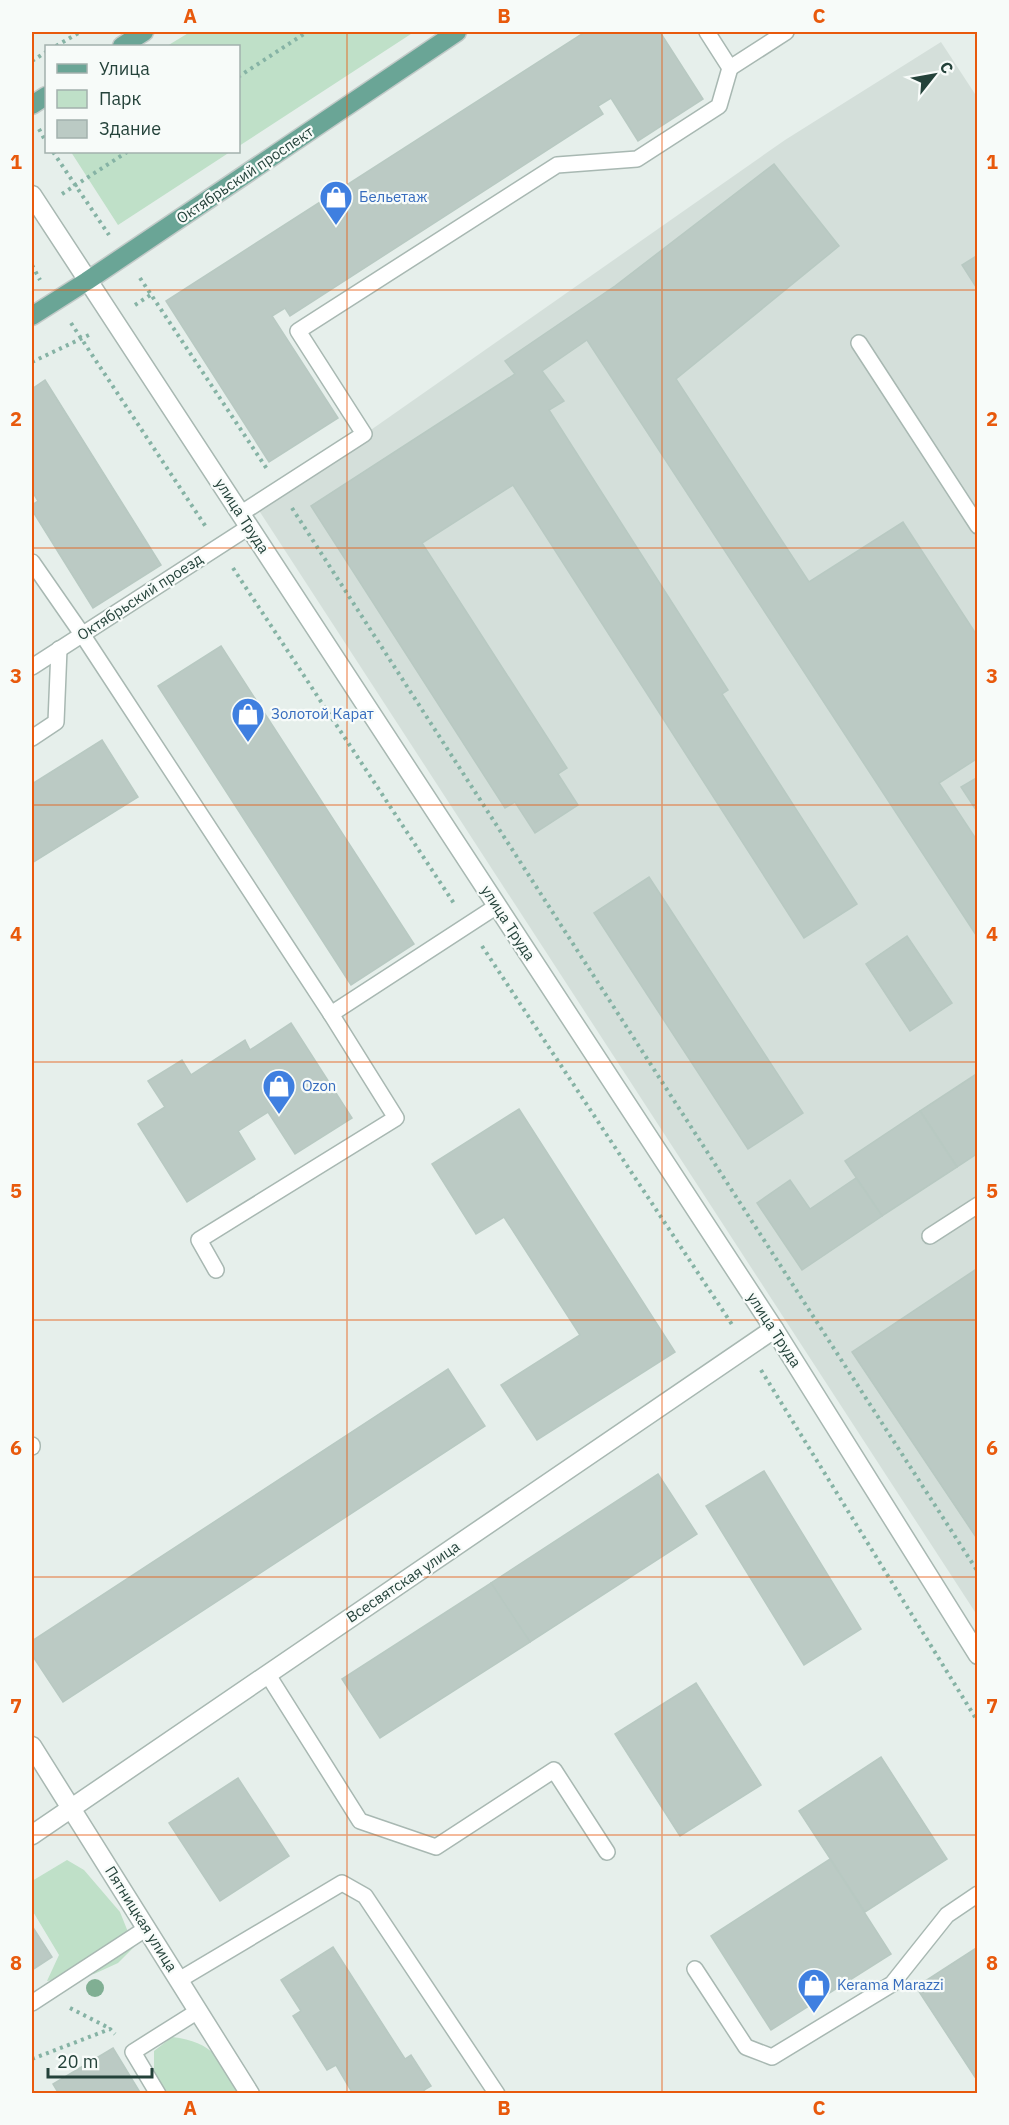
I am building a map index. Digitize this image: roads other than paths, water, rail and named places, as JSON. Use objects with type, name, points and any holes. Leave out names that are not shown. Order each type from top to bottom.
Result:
[{"type":"main road","points":[[124,45],[144,32]]},
{"type":"main road","name":"Октябрьский проспект","points":[[32,316],[457,32]]},
{"type":"main road","points":[[32,105],[45,97]]},
{"type":"street","name":"улица Труда","points":[[36,202],[774,1329],[978,1655]]},
{"type":"street","name":"Всесвятская улица","points":[[32,1835],[774,1329]]},
{"type":"street","name":"Пятницкая улица","points":[[32,1746],[250,2094]]},
{"type":"lane","points":[[707,32],[730,68],[786,32]]},
{"type":"lane","name":"Октябрьский проезд","points":[[32,666],[219,546],[279,489],[364,434],[298,331],[557,165],[636,159],[719,106],[730,68]]},
{"type":"lane","points":[[859,343],[978,526]]},
{"type":"lane","points":[[32,562],[82,634],[331,1014],[396,1118],[199,1240],[216,1270]]},
{"type":"lane","points":[[32,738],[56,722],[59,648]]},
{"type":"lane","points":[[331,1014],[497,906]]},
{"type":"lane","points":[[930,1236],[978,1205]]},
{"type":"lane","points":[[268,1675],[360,1821],[436,1847],[554,1770],[607,1852]]},
{"type":"lane","points":[[179,1980],[342,1883],[365,1896],[497,2094]]},
{"type":"lane","points":[[695,1969],[746,2047],[772,2057],[892,1984],[947,1915],[978,1894]]},
{"type":"lane","points":[[38,1999],[147,1929]]},
{"type":"lane","points":[[158,2094],[133,2052],[198,2011]]},
{"type":"place","name":"Бельетаж","points":[[336,226]]},
{"type":"place","name":"Золотой Карат","points":[[248,743]]},
{"type":"place","name":"Ozon","points":[[279,1115]]},
{"type":"place","name":"Kerama Marazzi","points":[[814,2014]]}]
